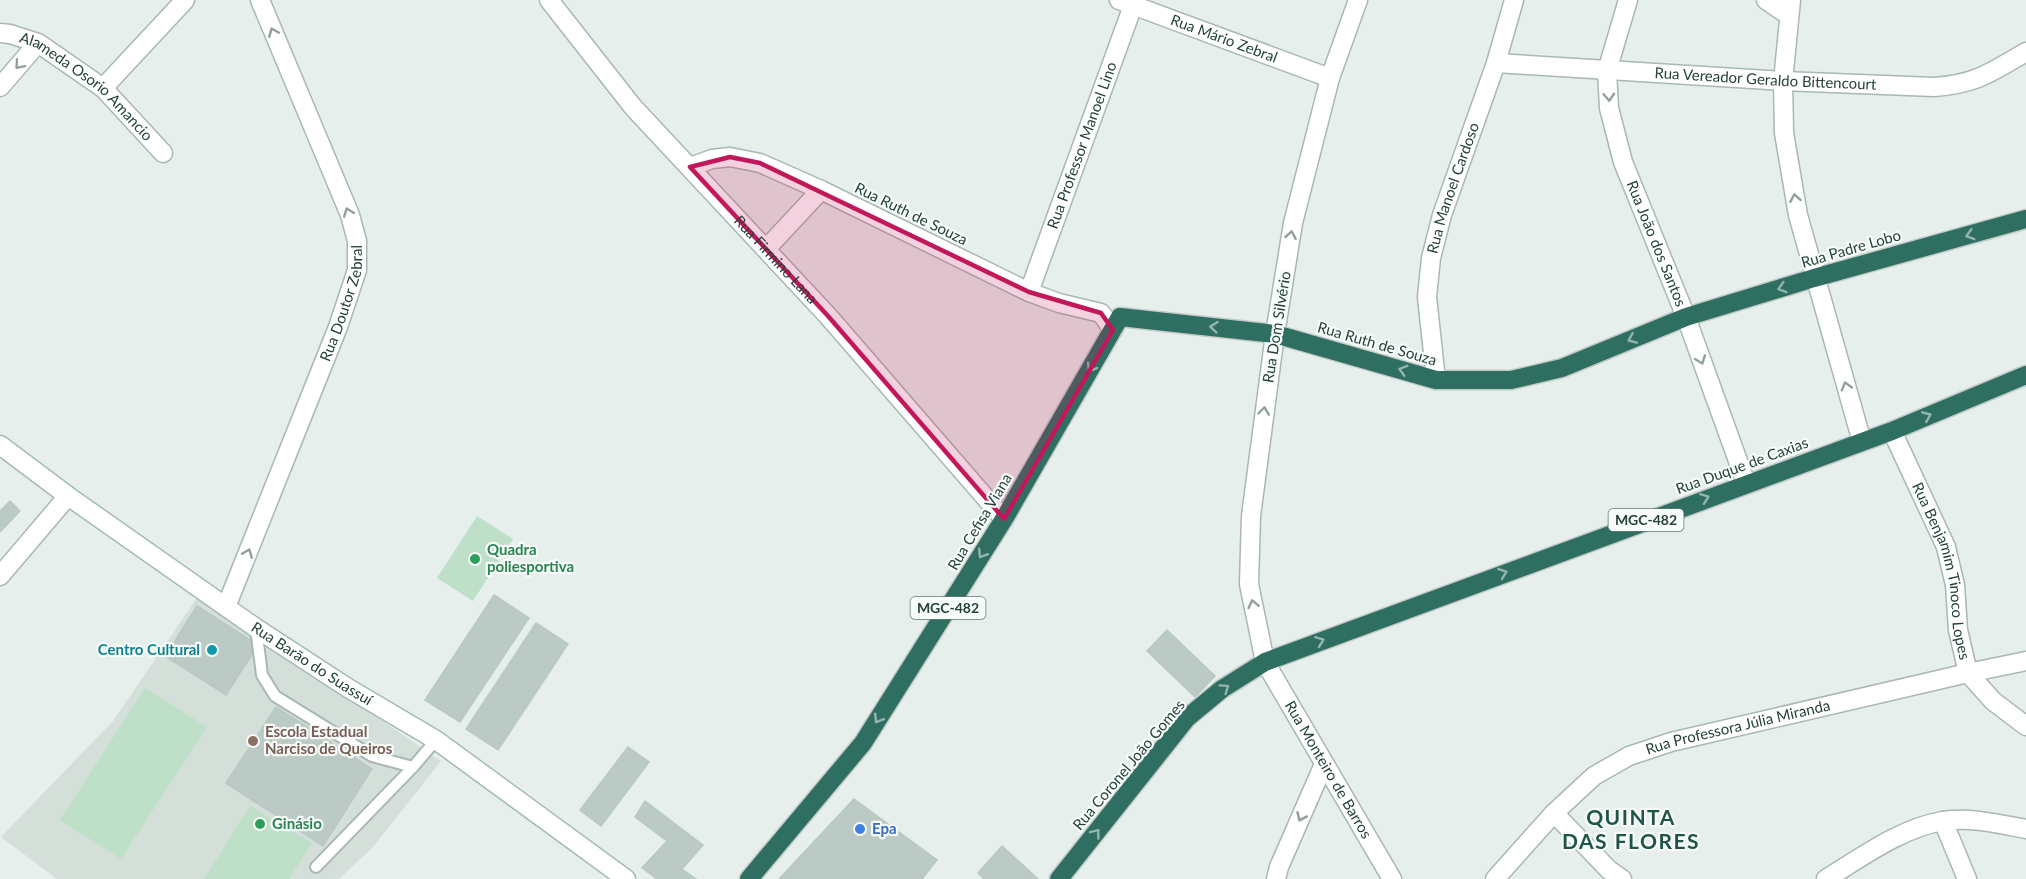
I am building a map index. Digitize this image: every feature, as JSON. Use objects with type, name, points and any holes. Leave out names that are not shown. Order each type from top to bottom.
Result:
[{"type":"highway","name":"Rua Padre Lobo","points":[[1686,317],[1814,278],[2026,219]]},
{"type":"highway","name":"Rua Ruth de Souza","points":[[1117,324],[1275,334],[1436,380],[1511,380],[1562,368],[1686,317]]},
{"type":"highway","name":"Rua Cefisa Viana","points":[[749,879],[863,743],[1004,519],[1117,324]]},
{"type":"highway","name":"Rua Duque de Caxias","points":[[1265,662],[1892,431],[2026,375]]},
{"type":"highway","name":"Rua Coronel João Gomes","points":[[1059,879],[1187,718],[1222,689],[1265,662]]},
{"type":"street","points":[[103,88],[185,0]]},
{"type":"street","name":"Rua Doutor Zebral","points":[[226,607],[338,327],[357,270],[357,241],[350,215],[260,0]]},
{"type":"street","name":"Rua Firmino Lana","points":[[549,0],[633,107],[828,316],[1004,519]]},
{"type":"street","name":"Rua Dom Silvério","points":[[1265,662],[1249,584],[1251,516],[1275,334],[1293,222],[1330,78],[1358,0]]},
{"type":"street","name":"Rua Manoel Cardoso","points":[[1436,380],[1427,297],[1431,258],[1442,215],[1496,63],[1514,0]]},
{"type":"street","name":"Rua João dos Santos","points":[[1628,0],[1607,71],[1609,108],[1623,162],[1686,317],[1746,483]]},
{"type":"street","points":[[1766,0],[1790,8],[1783,81],[1784,133],[1798,215],[1862,442]]},
{"type":"street","name":"Rua Mário Zebral","points":[[1129,2],[1330,78]]},
{"type":"street","name":"Rua Professor Manoel Lino","points":[[1029,292],[1129,2]]},
{"type":"street","name":"Alameda Osorio Amancio","points":[[0,33],[38,43],[103,88],[163,153]]},
{"type":"street","points":[[0,87],[38,43]]},
{"type":"street","name":"Rua Vereador Geraldo Bittencourt","points":[[1496,63],[1783,81],[1934,87],[1958,85],[1980,79],[2026,52]]},
{"type":"street","name":"Rua Ruth de Souza","points":[[690,166],[712,159],[730,157],[760,163],[821,190],[1029,292],[1059,303],[1101,313],[1117,324]]},
{"type":"street","points":[[766,249],[821,190]]},
{"type":"street","name":"Rua Benjamim Tinoco Lopes","points":[[1892,431],[1946,547],[1955,585],[1958,630],[1968,673],[1993,701],[2026,726]]},
{"type":"street","name":"Rua Barão do Suassuí","points":[[0,445],[68,496],[256,628],[348,688],[436,740],[626,879]]},
{"type":"street","points":[[0,576],[68,496]]},
{"type":"street","name":"Rua Professora Júlia Miranda","points":[[1495,879],[1554,813],[1594,776],[1629,756],[1671,742],[2026,661]]},
{"type":"street","name":"Rua Monteiro de Barros","points":[[1265,662],[1392,879]]},
{"type":"street","points":[[1276,879],[1279,867],[1324,764]]},
{"type":"street","points":[[1554,813],[1609,870],[1622,879]]},
{"type":"street","points":[[1827,879],[1894,837],[1943,821],[1983,820],[2026,829]]},
{"type":"street","points":[[1943,821],[1967,879]]},
{"type":"lane","points":[[256,628],[262,675],[275,696],[372,756],[413,767]]},
{"type":"lane","points":[[316,867],[413,767],[436,740]]},
{"type":"highlighted area","points":[[730,157],[760,163],[1029,292],[1101,313],[1113,330],[1004,519],[828,316],[690,167]]},
{"type":"shaded area","name":"Escola Estadual Narciso de Queiros","points":[[199,595],[441,761],[373,847],[339,879],[57,879],[1,837],[113,721]]},
{"type":"green space","name":"Quadra poliesportiva","points":[[477,516],[513,539],[473,601],[437,578]]},
{"type":"green space","points":[[145,688],[207,727],[121,859],[60,820]]},
{"type":"green space","name":"Ginásio","points":[[250,806],[312,843],[289,879],[204,879]]},
{"type":"building","points":[[10,501],[20,511],[0,532],[0,511]]},
{"type":"building","points":[[494,595],[529,618],[460,722],[425,700]]},
{"type":"building","name":"Centro Cultural","points":[[197,606],[258,645],[226,695],[165,656]]},
{"type":"building","points":[[536,623],[568,644],[498,750],[466,729]]},
{"type":"building","points":[[1167,630],[1215,676],[1195,697],[1147,651]]},
{"type":"building","points":[[276,707],[372,769],[323,846],[226,783]]},
{"type":"building","points":[[628,747],[649,762],[601,826],[580,810]]},
{"type":"building","name":"Epa","points":[[854,799],[937,860],[922,879],[779,879]]},
{"type":"building","points":[[645,801],[703,845],[682,869],[696,879],[657,879],[642,868],[667,841],[635,817]]},
{"type":"building","points":[[1002,846],[1038,879],[984,879],[978,873]]},
{"type":"place","name":"Quadra poliesportiva","points":[[475,559]]},
{"type":"place","name":"Centro Cultural","points":[[212,650]]},
{"type":"place","name":"Escola Estadual Narciso de Queiros","points":[[253,741]]},
{"type":"place","name":"Ginásio","points":[[260,824]]},
{"type":"place","name":"Epa","points":[[860,829]]},
{"type":"district","name":"QUINTA DAS FLORES","points":[[1631,830]]}]
